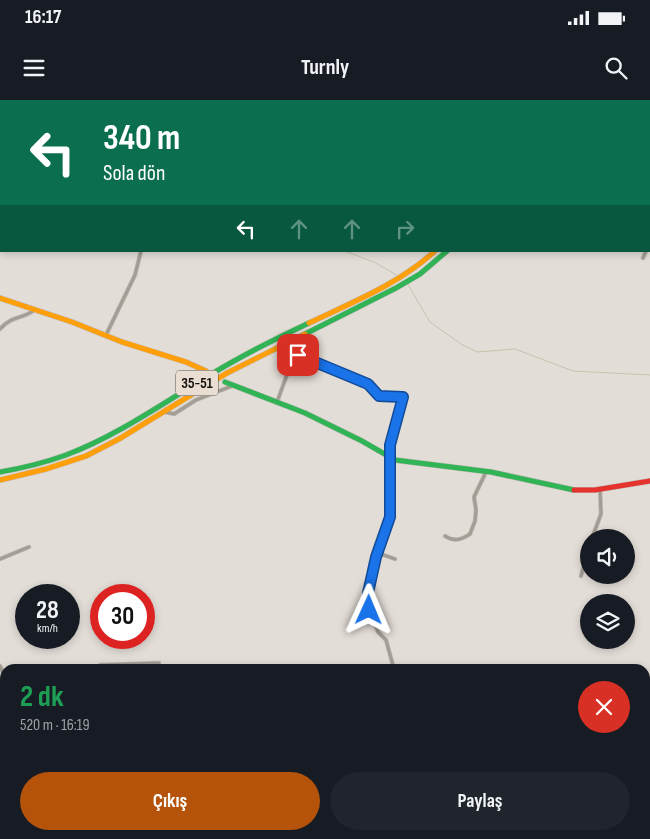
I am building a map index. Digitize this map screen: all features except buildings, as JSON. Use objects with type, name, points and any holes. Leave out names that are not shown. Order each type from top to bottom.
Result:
[{"type":"main road","name":"35-51","points":[[0,472],[43,463],[87,447],[115,433],[243,356],[414,269],[434,252]]},
{"type":"main road","name":"35-51","points":[[0,480],[46,469],[86,456],[120,439],[211,382],[396,288],[420,274],[446,252]]},
{"type":"main road","points":[[0,298],[186,362],[206,371]]},
{"type":"main road","points":[[225,382],[305,413],[394,460],[486,472],[564,489],[582,491],[650,480]]},
{"type":"street","points":[[106,336],[135,275],[141,252]]},
{"type":"street","points":[[643,258],[646,252]]},
{"type":"street","points":[[0,329],[16,317],[34,310]]},
{"type":"street","points":[[276,403],[292,362],[298,355],[368,384],[379,396],[403,397],[390,445],[392,484],[390,517],[378,553],[368,593],[369,610],[378,632],[386,640],[393,664]]},
{"type":"street","points":[[164,412],[174,414],[196,400],[233,385]]},
{"type":"street","points":[[445,536],[457,540],[470,534],[476,510],[474,497],[486,472]]},
{"type":"street","points":[[595,529],[601,514],[600,489]]},
{"type":"street","points":[[0,559],[29,547]]},
{"type":"street","points":[[378,553],[395,559]]},
{"type":"waterway","points":[[348,252],[376,263],[398,276]]},
{"type":"waterway","points":[[407,283],[430,322],[461,344],[477,352],[515,349],[573,371],[650,375]]},
{"type":"traffic: fast","points":[[305,334],[396,288],[420,274],[446,252]]},
{"type":"traffic: fast","points":[[0,472],[58,458],[105,438],[238,359],[309,323]]},
{"type":"traffic: fast","points":[[225,382],[305,413],[362,441],[395,460],[491,472],[574,490]]},
{"type":"traffic: slow","points":[[309,323],[391,283],[434,252]]},
{"type":"traffic: slow","points":[[0,298],[72,322],[122,342],[186,362],[206,371]]},
{"type":"traffic: slow","points":[[0,480],[46,469],[86,456],[119,439],[227,373],[305,334]]},
{"type":"traffic: jam","points":[[574,490],[595,490],[650,481]]},
{"type":"route","points":[[298,355],[368,384],[379,396],[403,397],[390,445],[392,484],[390,517],[376,557],[368,593],[369,610]]}]
